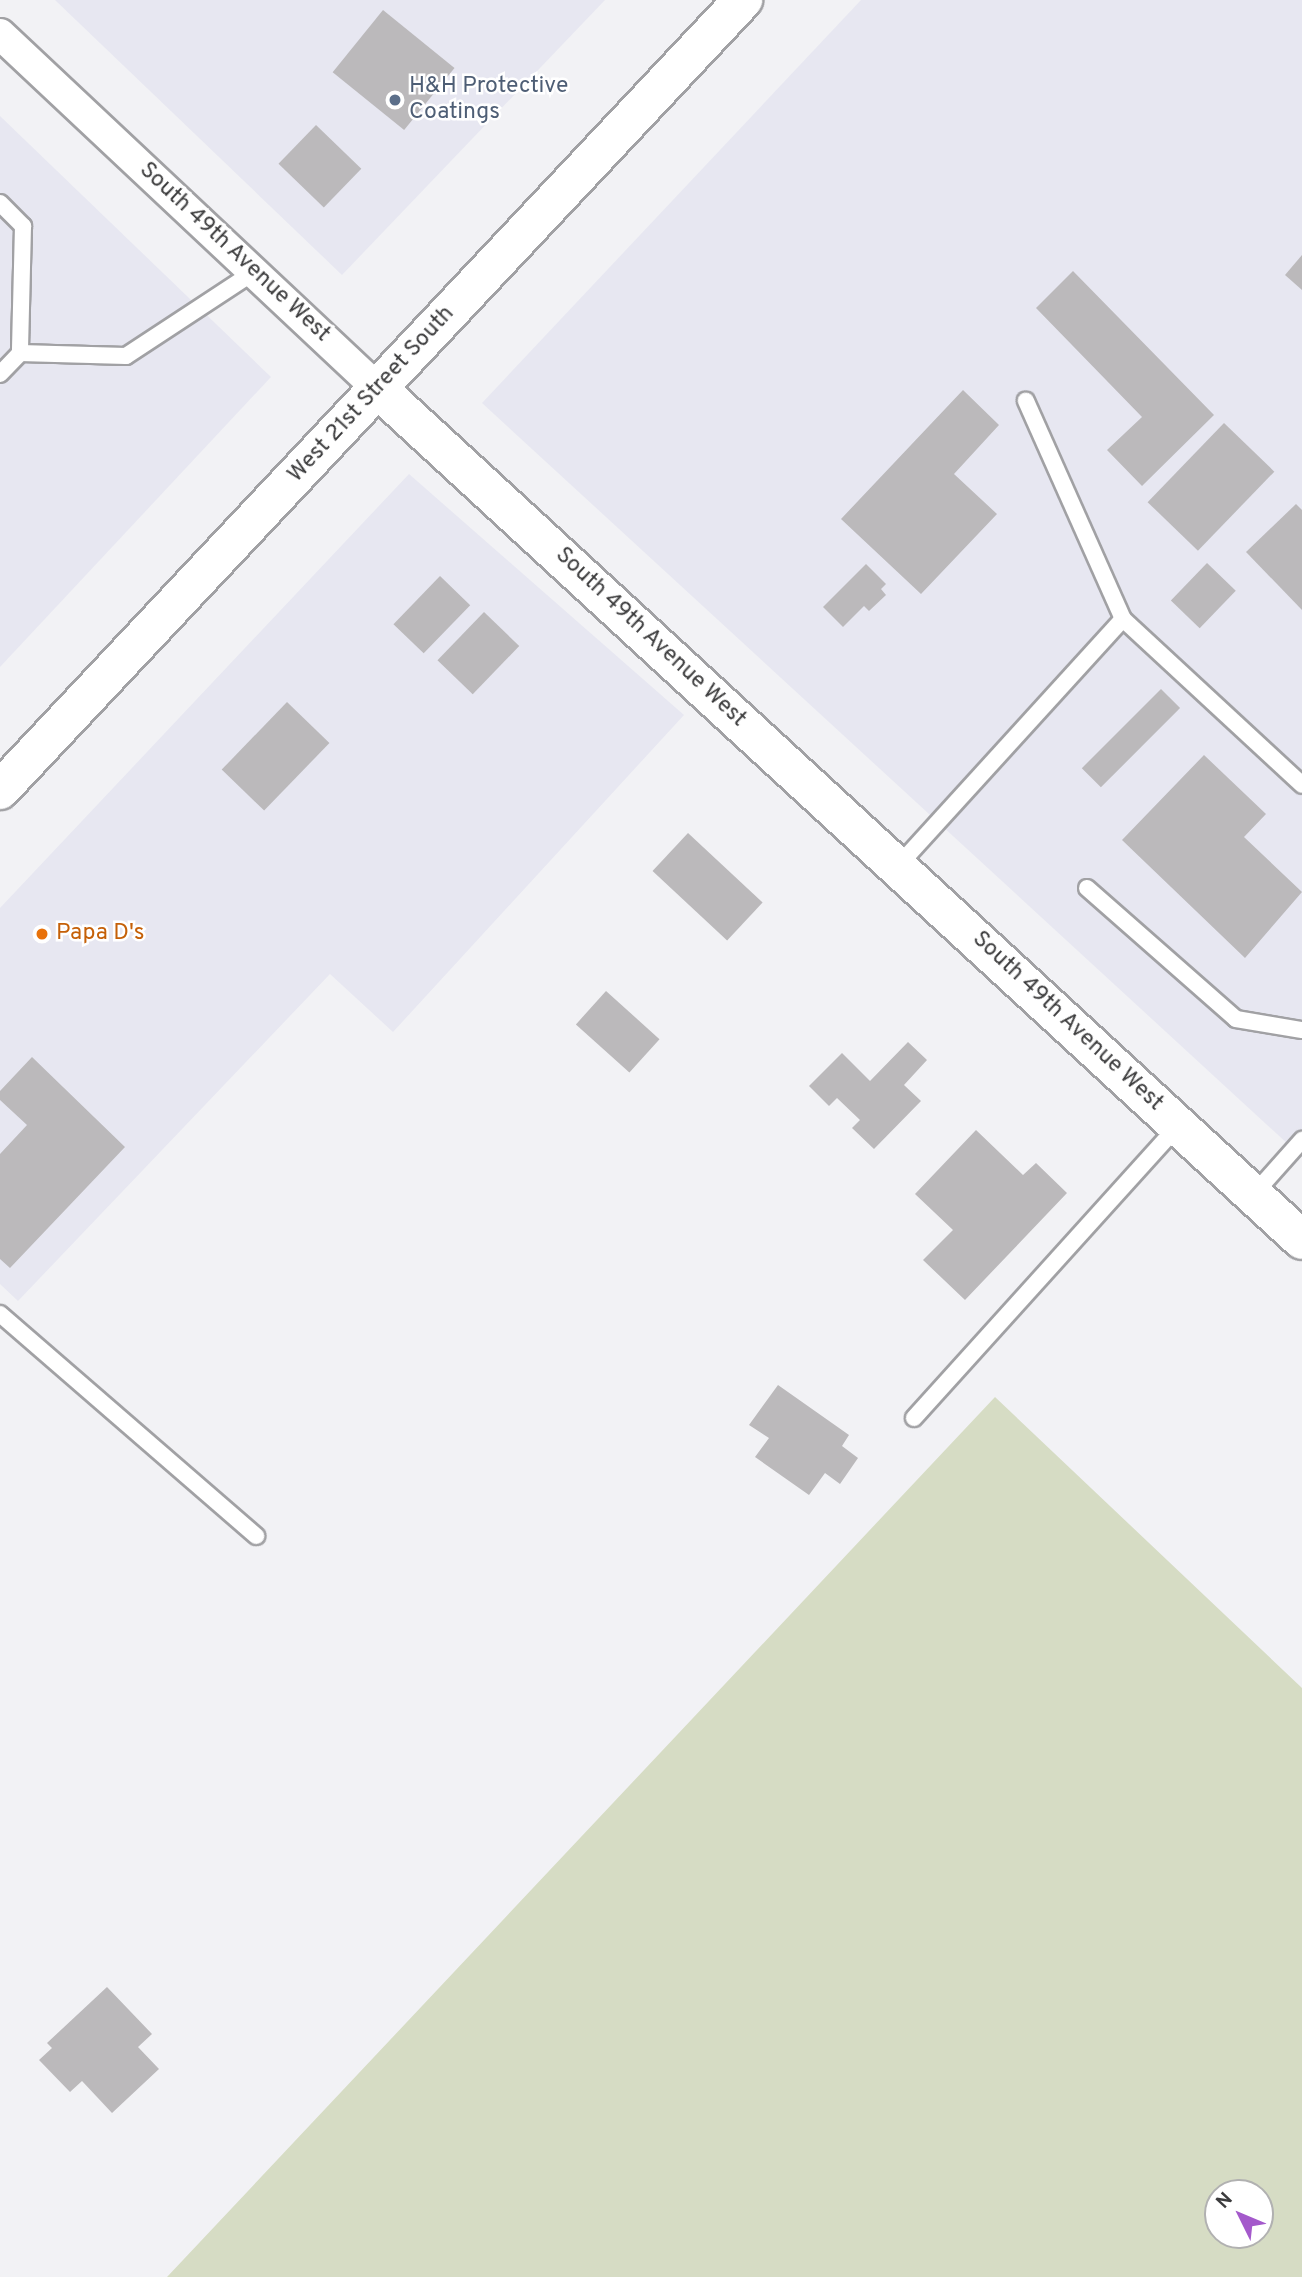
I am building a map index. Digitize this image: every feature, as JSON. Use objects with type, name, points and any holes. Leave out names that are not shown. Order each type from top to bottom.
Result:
[{"type":"street","name":"West 21st Street South","points":[[0,790],[743,0]]},
{"type":"street","name":"South 49th Avenue West","points":[[0,34],[378,389],[1302,1240]]},
{"type":"lane","points":[[0,203],[23,226],[20,354],[0,374]]},
{"type":"lane","points":[[20,354],[126,356],[254,272]]},
{"type":"lane","points":[[1026,401],[1123,619],[1302,785]]},
{"type":"lane","points":[[898,866],[1123,619]]},
{"type":"lane","points":[[1087,888],[1236,1019],[1302,1030]]},
{"type":"lane","points":[[914,1418],[1179,1125]]},
{"type":"lane","points":[[1253,1195],[1302,1140]]},
{"type":"lane","points":[[0,1314],[256,1536]]},
{"type":"shaded area","name":"H&H Protective Coatings","points":[[55,0],[605,0],[342,275]]},
{"type":"shaded area","points":[[861,0],[1302,0],[1302,1157],[482,403]]},
{"type":"shaded area","points":[[0,116],[271,377],[0,667]]},
{"type":"shaded area","points":[[409,474],[684,715],[393,1032],[330,974],[18,1301],[0,1284],[0,908]]},
{"type":"green space","points":[[995,1397],[1302,1688],[1302,2277],[167,2277]]},
{"type":"building","name":"H&H Protective Coatings","points":[[383,10],[454,68],[404,130],[333,72]]},
{"type":"building","points":[[316,125],[361,169],[324,208],[278,164]]},
{"type":"building","points":[[1302,255],[1302,290],[1285,275]]},
{"type":"building","points":[[1073,271],[1214,415],[1142,486],[1107,450],[1142,417],[1036,308]]},
{"type":"building","points":[[963,390],[999,425],[954,474],[997,514],[921,594],[841,519]]},
{"type":"building","points":[[1224,423],[1274,472],[1198,551],[1148,502]]},
{"type":"building","points":[[1296,504],[1302,510],[1302,610],[1246,552]]},
{"type":"building","points":[[1207,563],[1236,591],[1200,628],[1171,600]]},
{"type":"building","points":[[866,564],[886,584],[881,589],[886,595],[869,611],[864,606],[843,627],[823,607]]},
{"type":"building","points":[[440,576],[470,605],[424,653],[393,624]]},
{"type":"building","points":[[484,612],[519,646],[473,694],[437,660]]},
{"type":"building","points":[[1161,689],[1180,708],[1101,787],[1082,768]]},
{"type":"building","points":[[287,702],[329,743],[264,811],[222,770]]},
{"type":"building","points":[[1204,755],[1266,814],[1244,837],[1302,892],[1245,958],[1122,840]]},
{"type":"building","points":[[688,833],[763,903],[727,941],[653,871]]},
{"type":"building","points":[[606,991],[660,1039],[629,1073],[576,1024]]},
{"type":"building","points":[[908,1042],[927,1060],[904,1085],[921,1101],[874,1149],[852,1128],[860,1120],[837,1098],[829,1106],[809,1086],[842,1053],[870,1081]]},
{"type":"building","points":[[32,1057],[125,1147],[10,1268],[0,1259],[0,1154],[27,1125],[0,1100],[0,1091]]},
{"type":"building","points":[[976,1130],[1023,1175],[1036,1163],[1067,1193],[965,1300],[923,1260],[953,1230],[915,1194]]},
{"type":"building","points":[[778,1385],[849,1435],[842,1446],[858,1458],[840,1484],[825,1473],[809,1495],[755,1457],[769,1438],[749,1425]]},
{"type":"building","points":[[107,1987],[152,2034],[138,2047],[159,2069],[112,2113],[82,2081],[70,2092],[39,2060],[52,2048],[47,2043]]},
{"type":"place","name":"H&H Protective Coatings","points":[[395,100]]},
{"type":"place","name":"Papa D's","points":[[42,934]]}]
